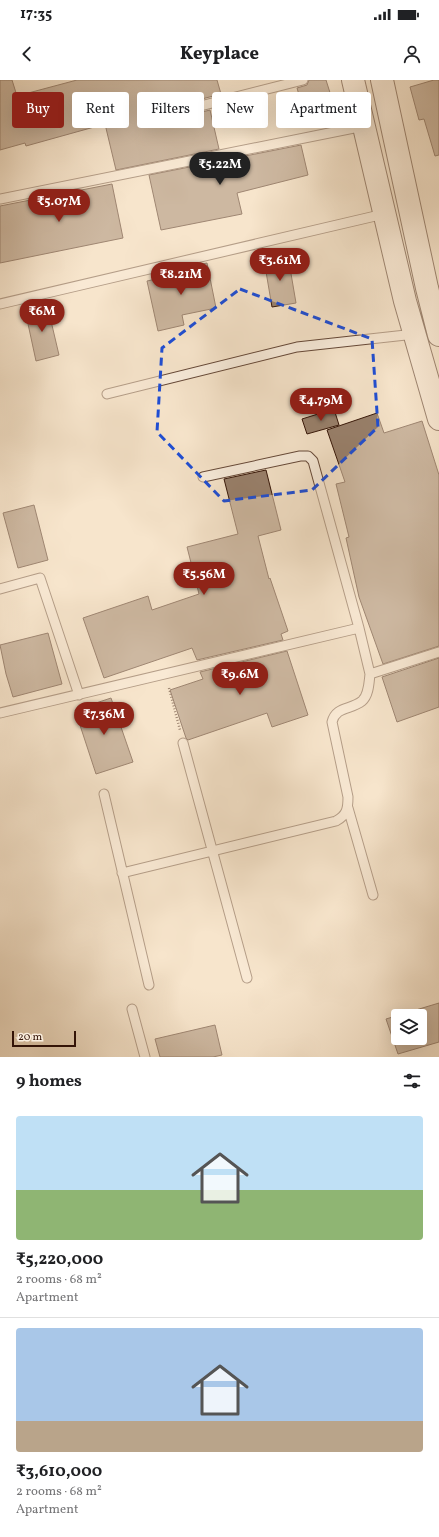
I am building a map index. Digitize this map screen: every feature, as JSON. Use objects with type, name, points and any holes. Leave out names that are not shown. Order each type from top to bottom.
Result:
[{"type":"main road","points":[[353,80],[356,92]]},
{"type":"main road","points":[[382,80],[427,288],[439,335]]},
{"type":"main road","points":[[364,128],[415,334],[439,419]]},
{"type":"lane","points":[[204,105],[303,80]]},
{"type":"lane","points":[[0,199],[354,128]]},
{"type":"lane","points":[[0,304],[385,214]]},
{"type":"lane","points":[[107,394],[297,347],[415,334]]},
{"type":"lane","points":[[203,477],[300,456],[308,456],[313,462],[360,628],[370,674],[367,694],[362,701],[340,710],[334,715],[332,722],[348,797],[348,808],[373,895]]},
{"type":"lane","points":[[0,589],[40,578],[79,695]]},
{"type":"lane","points":[[0,713],[360,628]]},
{"type":"lane","points":[[370,674],[439,652]]},
{"type":"lane","points":[[183,743],[247,978]]},
{"type":"lane","points":[[104,794],[149,985]]},
{"type":"lane","points":[[122,873],[336,821],[343,816],[348,808]]},
{"type":"lane","points":[[132,1009],[145,1057]]},
{"type":"path","points":[[165,674],[183,743]]},
{"type":"highlighted area","points":[[240,289],[372,339],[378,427],[312,490],[224,501],[157,432],[162,348]]},
{"type":"building","points":[[0,80],[12,80],[16,92],[12,92],[12,128],[64,128],[64,92],[32,92],[77,80],[217,80],[220,92],[212,92],[212,96],[204,98],[204,92],[137,92],[137,128],[204,128],[204,112],[210,110],[212,128],[214,128],[219,149],[116,170],[106,128],[129,128],[129,92],[72,92],[72,128],[91,128],[26,146],[25,143],[0,150]]},
{"type":"building","points":[[309,80],[326,80],[330,92],[298,92],[297,88],[307,85]]},
{"type":"building","points":[[439,80],[439,155],[435,156],[424,119],[419,120],[410,87]]},
{"type":"building","points":[[301,145],[308,175],[237,193],[242,214],[161,230],[149,175]]},
{"type":"building","points":[[112,184],[123,238],[0,263],[0,206]]},
{"type":"building","points":[[288,256],[296,303],[272,307],[264,260]]},
{"type":"building","points":[[207,263],[216,308],[182,315],[184,325],[158,331],[147,281],[184,273],[183,268]]},
{"type":"building","points":[[47,304],[59,355],[36,361],[25,310]]},
{"type":"building","points":[[334,409],[339,425],[307,434],[302,419]]},
{"type":"building","points":[[377,413],[384,433],[422,421],[439,475],[439,646],[383,664],[359,597],[346,538],[349,537],[336,484],[345,482],[327,430]]},
{"type":"building","points":[[266,470],[281,530],[258,536],[269,579],[270,578],[288,631],[281,634],[283,640],[197,660],[192,648],[104,678],[83,618],[148,596],[152,610],[199,594],[187,547],[238,534],[224,479]]},
{"type":"building","points":[[34,505],[48,560],[18,568],[3,513]]},
{"type":"building","points":[[48,633],[62,684],[13,697],[6,674],[0,645]]},
{"type":"building","points":[[287,651],[308,715],[272,727],[267,713],[188,740],[186,738],[170,690],[203,679],[200,672]]},
{"type":"building","points":[[439,658],[439,707],[397,722],[382,677]]},
{"type":"building","points":[[111,698],[133,762],[96,774],[75,710]]},
{"type":"building","points":[[439,1003],[439,1042],[398,1054],[395,1045],[427,1045],[427,1009],[419,1009]]},
{"type":"building","points":[[391,1017],[391,1034],[386,1019]]},
{"type":"building","points":[[215,1025],[222,1055],[213,1057],[160,1057],[155,1039]]}]
